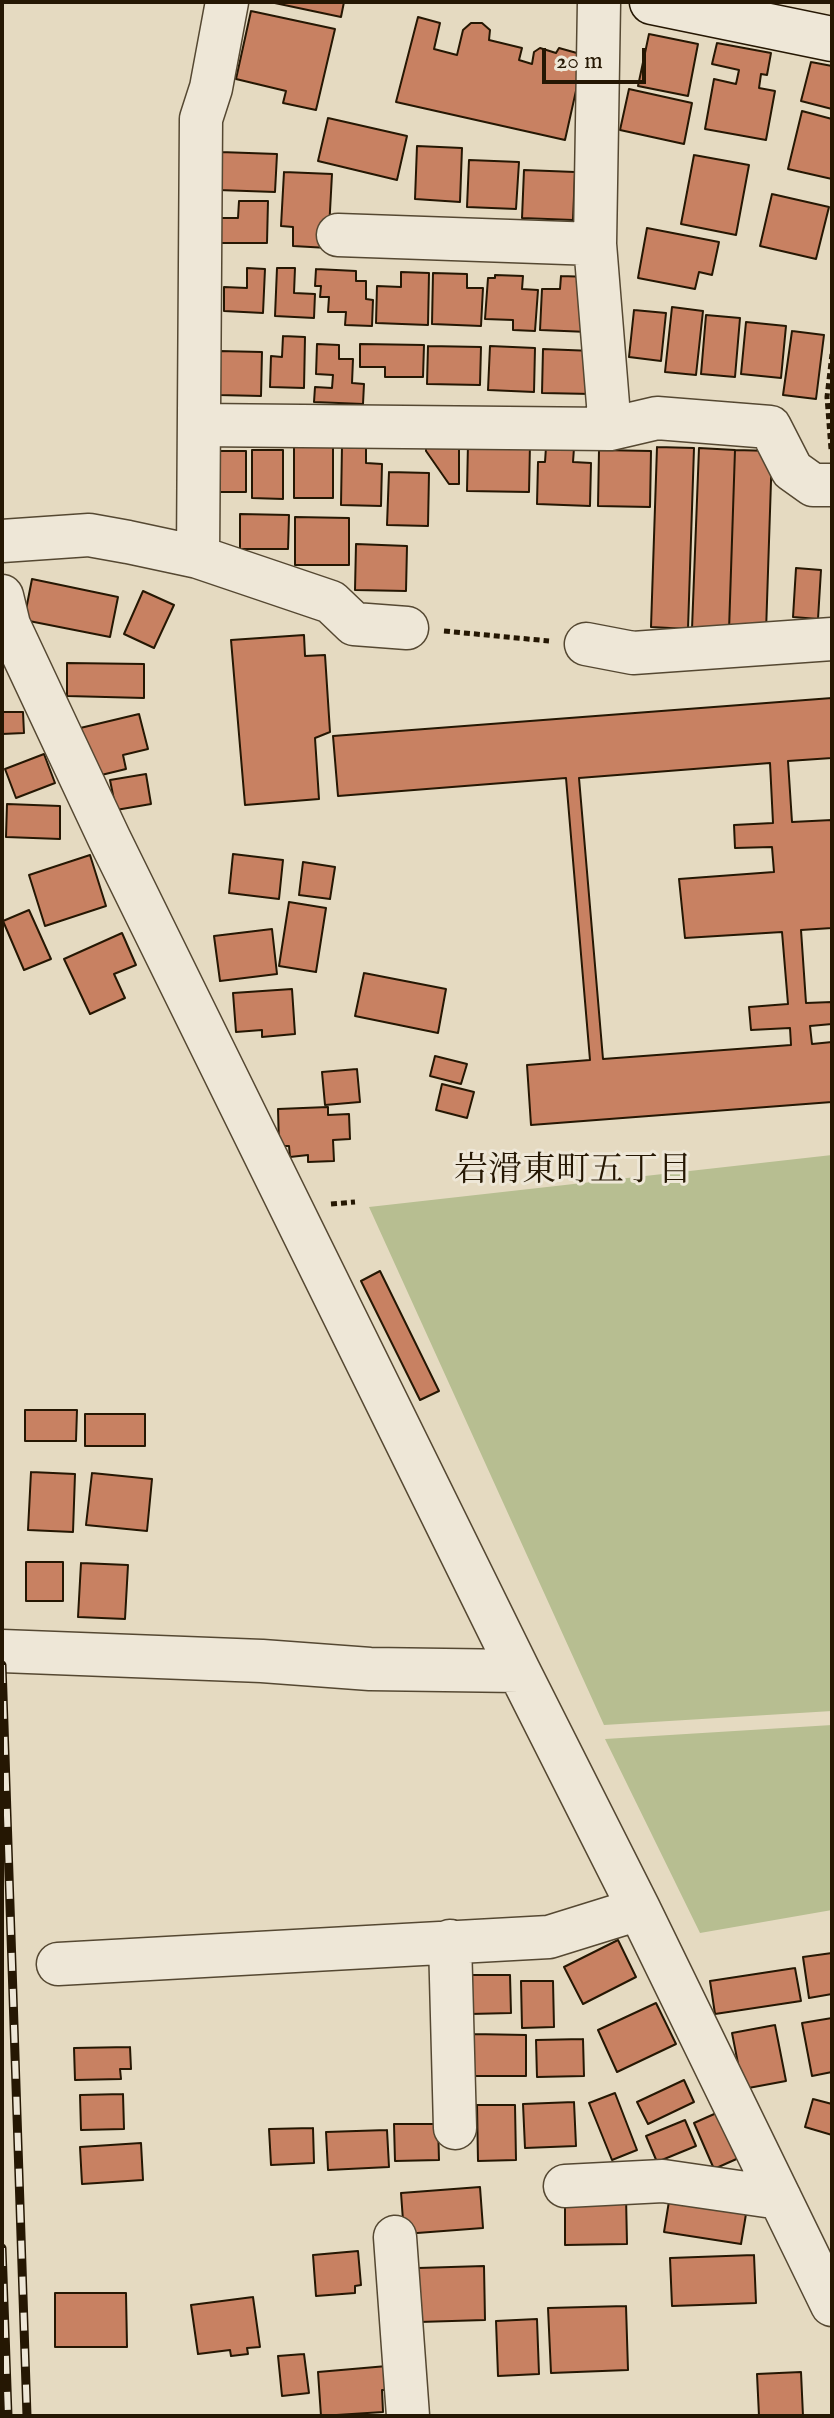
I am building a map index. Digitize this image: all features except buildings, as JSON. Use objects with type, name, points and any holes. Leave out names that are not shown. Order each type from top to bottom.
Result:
[{"type":"main road","points":[[653,2],[832,39]]},
{"type":"street","points":[[198,557],[201,119],[211,88],[227,2]]},
{"type":"street","points":[[599,2],[595,244],[610,429]]},
{"type":"street","points":[[338,235],[595,244]]},
{"type":"street","points":[[199,425],[610,429],[657,418],[770,427],[792,470],[813,485],[832,485]]},
{"type":"street","points":[[2,541],[89,535],[198,557],[331,602],[354,624],[407,628]]},
{"type":"street","points":[[2,596],[9,625],[116,852],[832,2305]]},
{"type":"street","points":[[586,644],[633,653],[832,639]]},
{"type":"street","points":[[2,1651],[262,1661],[370,1669],[519,1671]]},
{"type":"street","points":[[58,1964],[549,1937],[639,1909]]},
{"type":"street","points":[[450,1941],[455,2128]]},
{"type":"street","points":[[565,2186],[663,2181],[780,2198]]},
{"type":"street","points":[[395,2237],[408,2416]]},
{"type":"path","points":[[832,354],[827,397],[832,452]]},
{"type":"path","points":[[407,628],[586,644]]},
{"type":"green space","points":[[832,1155],[832,1711],[604,1725],[369,1207]]},
{"type":"green space","points":[[832,1725],[832,1910],[700,1933],[605,1739]]},
{"type":"railway","points":[[2,1665],[27,2416]]},
{"type":"railway","points":[[2,2248],[8,2416]]},
{"type":"district","name":"岩滑東町五丁目","points":[[573,1173]]}]
